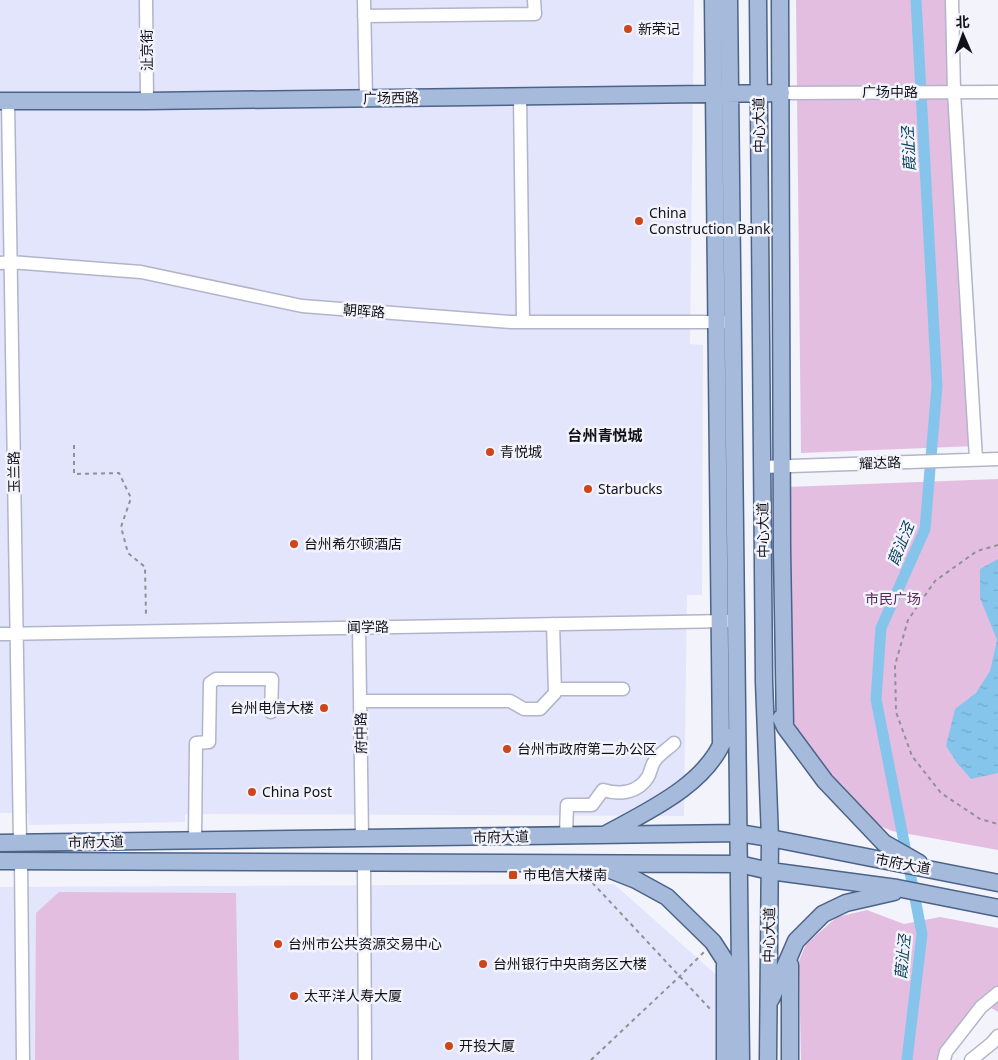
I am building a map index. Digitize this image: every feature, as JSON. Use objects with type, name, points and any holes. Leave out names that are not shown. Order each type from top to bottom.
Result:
[{"type":"main road","points":[[714,0],[722,93],[728,621],[721,745]]},
{"type":"main road","points":[[722,93],[729,0]]},
{"type":"main road","name":"中心大道","points":[[758,0],[764,682],[770,838],[768,1060]]},
{"type":"main road","points":[[780,0],[785,727]]},
{"type":"main road","name":"广场西路","points":[[4,101],[781,93]]},
{"type":"main road","name":"中心大道","points":[[728,621],[737,685],[741,1060]]},
{"type":"main road","points":[[764,682],[785,727],[825,781],[884,843],[932,870]]},
{"type":"main road","points":[[604,835],[670,799],[703,770],[721,745],[731,717],[737,685]]},
{"type":"main road","name":"市府大道","points":[[0,843],[739,834],[770,838],[998,883]]},
{"type":"main road","name":"市府大道","points":[[0,861],[739,864],[770,871],[905,890],[998,908]]},
{"type":"main road","points":[[594,864],[636,880],[667,896],[713,942],[731,970],[740,995]]},
{"type":"main road","points":[[767,1008],[796,941],[823,914],[846,903],[905,890]]},
{"type":"main road","points":[[790,1060],[789,970],[791,952]]},
{"type":"main road","points":[[725,960],[726,1060]]},
{"type":"street","name":"沚京街","points":[[146,0],[148,101]]},
{"type":"street","points":[[364,0],[366,98]]},
{"type":"street","points":[[364,16],[535,14],[534,0]]},
{"type":"street","points":[[952,0],[949,92],[976,459]]},
{"type":"street","name":"广场中路","points":[[781,93],[998,92]]},
{"type":"street","points":[[520,96],[523,322]]},
{"type":"street","name":"玉兰路","points":[[4,101],[5,263],[17,634],[20,843]]},
{"type":"street","name":"朝晖路","points":[[5,263],[142,272],[302,306],[523,322],[725,322]]},
{"type":"street","name":"耀达路","points":[[762,466],[998,459]]},
{"type":"street","name":"闻学路","points":[[0,634],[728,621]]},
{"type":"street","points":[[360,701],[510,700],[524,709],[540,709],[555,693],[553,624]]},
{"type":"street","name":"府中路","points":[[359,627],[362,838]]},
{"type":"street","points":[[195,841],[196,743],[209,742],[210,683],[216,679],[272,679],[271,712]]},
{"type":"street","points":[[554,689],[623,689]]},
{"type":"street","points":[[566,836],[567,805],[592,804],[603,790],[614,794],[636,789],[648,776],[653,763],[674,743]]},
{"type":"street","points":[[21,861],[23,1060]]},
{"type":"street","points":[[364,862],[365,1060]]},
{"type":"street","points":[[944,1060],[946,1052],[982,1007],[998,993]]},
{"type":"street","points":[[971,1060],[998,1036]]},
{"type":"path","points":[[74,445],[74,474],[119,474],[131,498],[121,527],[128,553],[145,567],[146,615]]},
{"type":"path","points":[[998,545],[977,551],[935,581],[908,620],[895,665],[896,712],[912,756],[941,793],[980,819],[998,824]]},
{"type":"path","points":[[574,863],[725,1026]]},
{"type":"path","points":[[591,1060],[679,978],[713,942]]},
{"type":"shaded area","points":[[0,0],[694,0],[690,344],[703,345],[702,595],[687,595],[684,816],[185,814],[185,822],[29,825],[28,813],[0,813]]},
{"type":"shaded area","points":[[614,884],[722,980],[722,1060],[0,1060],[0,887]]},
{"type":"green space","points":[[796,0],[952,0],[976,446],[801,453]]},
{"type":"green space","name":"市民广场","points":[[998,479],[998,850],[892,831],[872,823],[804,741],[788,711],[787,487]]},
{"type":"green space","points":[[59,892],[236,893],[239,1060],[35,1060],[36,913]]},
{"type":"green space","points":[[867,910],[904,924],[940,917],[998,928],[998,1012],[983,1003],[940,1048],[939,1060],[801,1060],[799,961],[806,944],[837,917]]},
{"type":"water","points":[[998,559],[998,773],[971,779],[946,746],[955,709],[976,693],[990,671],[997,640],[980,598],[980,569]]},
{"type":"waterway","name":"葭沚泾","points":[[907,1060],[922,934],[876,699],[881,628],[925,529],[937,386],[916,0]]},
{"type":"place","name":"新荣记","points":[[628,29]]},
{"type":"place","name":"China Construction Bank","points":[[639,221]]},
{"type":"place","name":"青悦城","points":[[490,452]]},
{"type":"place","name":"Starbucks","points":[[588,489]]},
{"type":"place","name":"台州希尔顿酒店","points":[[294,544]]},
{"type":"place","name":"台州电信大楼","points":[[324,708]]},
{"type":"place","name":"台州市政府第二办公区","points":[[507,749]]},
{"type":"place","name":"China Post","points":[[252,792]]},
{"type":"place","name":"市电信大楼南","points":[[513,875]]},
{"type":"place","name":"台州市公共资源交易中心","points":[[278,944]]},
{"type":"place","name":"台州银行中央商务区大楼","points":[[483,964]]},
{"type":"place","name":"太平洋人寿大厦","points":[[294,996]]},
{"type":"place","name":"开投大厦","points":[[449,1046]]},
{"type":"district","name":"台州青悦城","points":[[605,436]]}]
